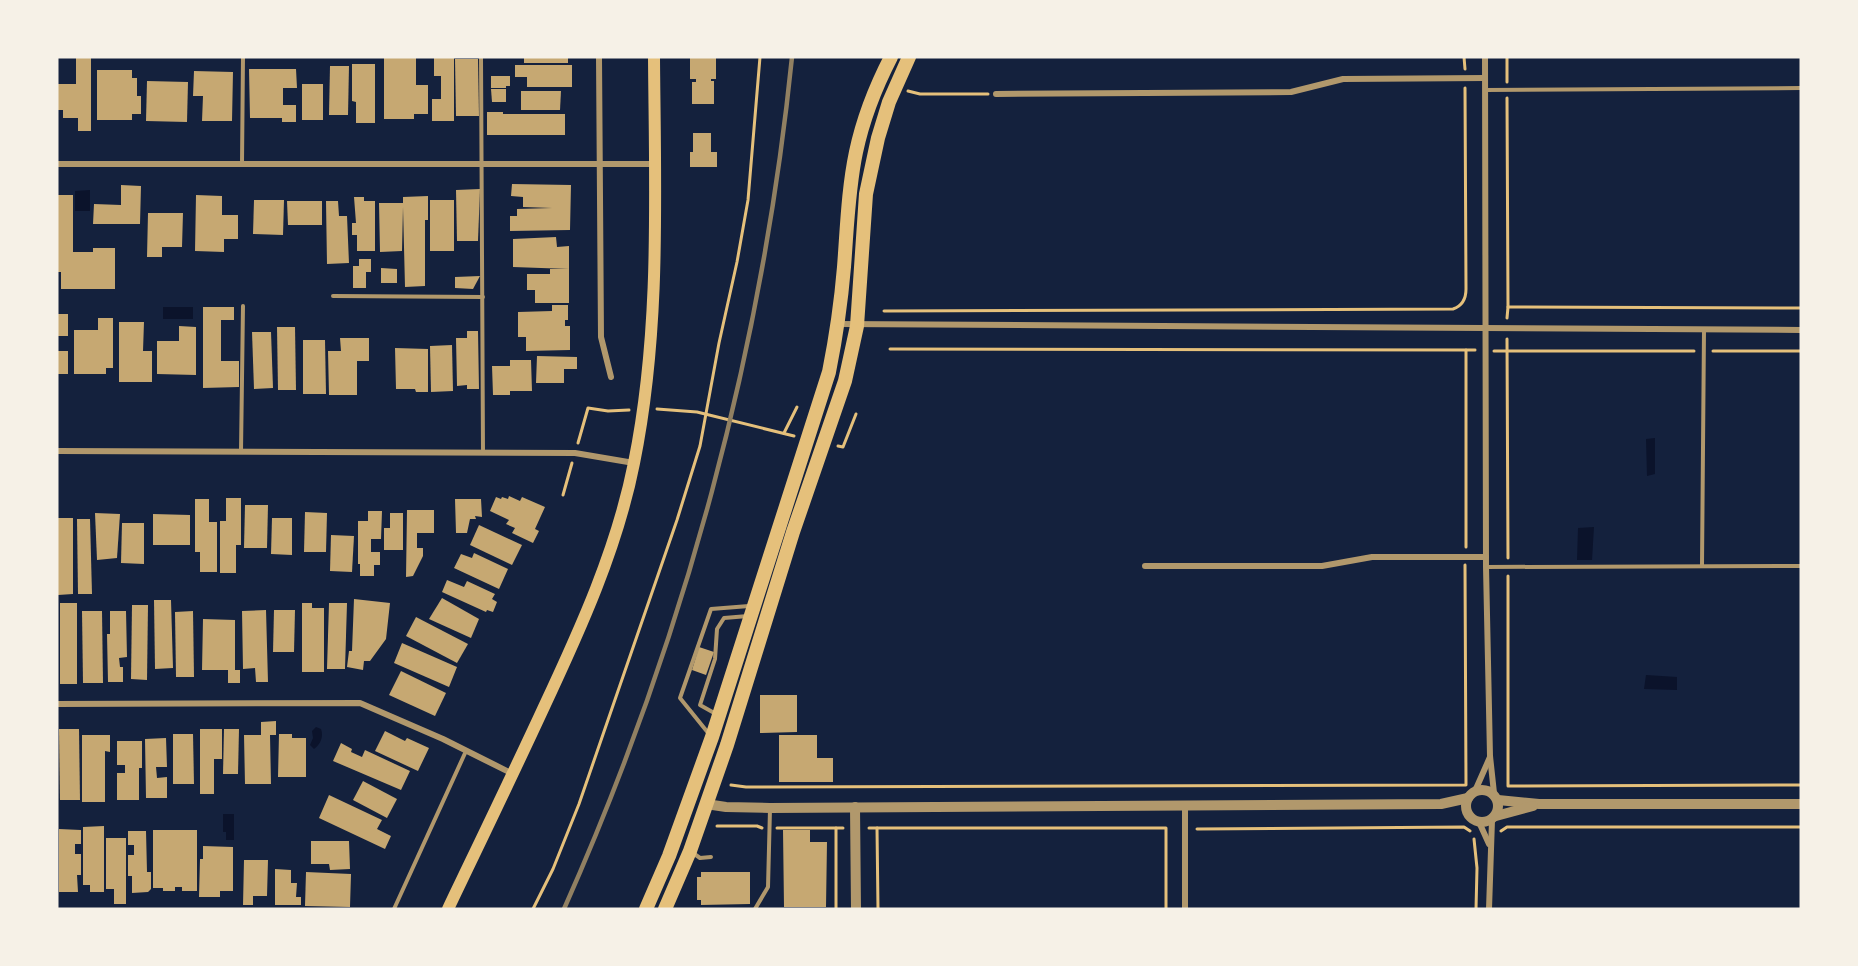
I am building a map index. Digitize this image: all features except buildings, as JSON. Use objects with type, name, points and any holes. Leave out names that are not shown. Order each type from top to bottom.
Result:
[{"type":"highway","points":[[646,909],[669,856],[712,737],[829,372],[838,324],[849,193],[856,154],[873,95],[891,57]]},
{"type":"highway","points":[[665,909],[690,851],[727,746],[766,618],[845,381],[857,326],[866,194],[878,138],[889,102],[909,57]]},
{"type":"main road","points":[[448,909],[513,774],[594,594],[619,522],[634,464],[647,373],[655,273],[654,57]]},
{"type":"street","points":[[599,57],[601,337],[611,377]]},
{"type":"street","points":[[1485,57],[1486,567],[1490,756],[1499,808],[1494,818],[1490,848],[1489,909]]},
{"type":"street","points":[[996,94],[1291,92],[1343,79],[1485,78]]},
{"type":"street","points":[[57,164],[655,164]]},
{"type":"street","points":[[838,324],[857,326],[1487,330],[1801,330]]},
{"type":"street","points":[[57,451],[575,453],[634,464]]},
{"type":"street","points":[[1145,566],[1322,566],[1372,557],[1486,557]]},
{"type":"street","points":[[57,704],[360,703],[466,750],[513,774]]},
{"type":"street","points":[[1490,756],[1466,808],[1474,821],[1479,822],[1539,804]]},
{"type":"street","points":[[706,804],[770,808],[1441,804],[1485,790],[1496,797],[1539,804],[1801,804]]},
{"type":"street","points":[[1441,804],[1467,812]]},
{"type":"street","points":[[1185,806],[1185,909]]},
{"type":"street","points":[[855,807],[856,909]]},
{"type":"street","points":[[1479,822],[1490,848]]},
{"type":"lane","points":[[242,164],[243,57]]},
{"type":"lane","points":[[481,57],[483,452]]},
{"type":"lane","points":[[1485,90],[1801,88]]},
{"type":"lane","points":[[333,296],[483,297]]},
{"type":"lane","points":[[241,451],[243,306]]},
{"type":"lane","points":[[1702,566],[1704,329]]},
{"type":"lane","points":[[1486,567],[1801,566]]},
{"type":"lane","points":[[727,746],[712,737],[680,698],[711,609],[752,611],[766,618]]},
{"type":"lane","points":[[718,716],[700,705],[716,658],[717,629],[724,618],[752,611]]},
{"type":"lane","points":[[394,909],[466,750]]},
{"type":"lane","points":[[755,909],[768,887],[770,808]]},
{"type":"lane","points":[[690,851],[700,858],[711,857]]},
{"type":"path","points":[[533,909],[553,869],[579,804],[677,520],[700,446],[748,200],[760,57]]},
{"type":"path","points":[[1464,57],[1464,71]]},
{"type":"path","points":[[1507,57],[1508,786],[1800,785]]},
{"type":"path","points":[[884,311],[1453,309],[1458,307],[1466,297],[1465,88]]},
{"type":"path","points":[[906,91],[920,94],[996,94]]},
{"type":"path","points":[[1508,307],[1801,308]]},
{"type":"path","points":[[890,349],[1801,351]]},
{"type":"path","points":[[1466,350],[1466,548]]},
{"type":"path","points":[[784,433],[797,407]]},
{"type":"path","points":[[578,444],[588,408],[608,411],[639,410]]},
{"type":"path","points":[[649,410],[697,411],[803,438]]},
{"type":"path","points":[[833,445],[843,447],[856,414]]},
{"type":"path","points":[[563,495],[573,461]]},
{"type":"path","points":[[732,785],[758,787],[1466,785],[1465,558]]},
{"type":"path","points":[[1197,840],[1197,828],[1464,827],[1471,831],[1474,837],[1477,868],[1476,909]]},
{"type":"path","points":[[1499,839],[1501,831],[1507,827],[1801,827]]},
{"type":"path","points":[[836,909],[836,828],[843,828]]},
{"type":"path","points":[[869,828],[1166,828],[1166,909]]},
{"type":"path","points":[[877,828],[878,909]]},
{"type":"water","points":[[90,190],[90,211],[75,211],[75,191]]},
{"type":"water","points":[[163,307],[193,307],[193,319],[163,319]]},
{"type":"water","points":[[1655,438],[1655,474],[1647,476],[1646,439]]},
{"type":"water","points":[[1594,527],[1592,560],[1577,560],[1578,528]]},
{"type":"water","points":[[1646,675],[1677,677],[1677,690],[1644,689]]},
{"type":"water","points":[[316,727],[321,729],[322,738],[314,749],[310,745],[313,738],[312,731]]},
{"type":"water","points":[[223,814],[234,814],[234,840],[226,840],[226,832],[223,832]]},
{"type":"railway","points":[[564,909],[607,807],[646,703],[681,598],[712,492],[761,276],[779,167],[792,57]]}]
